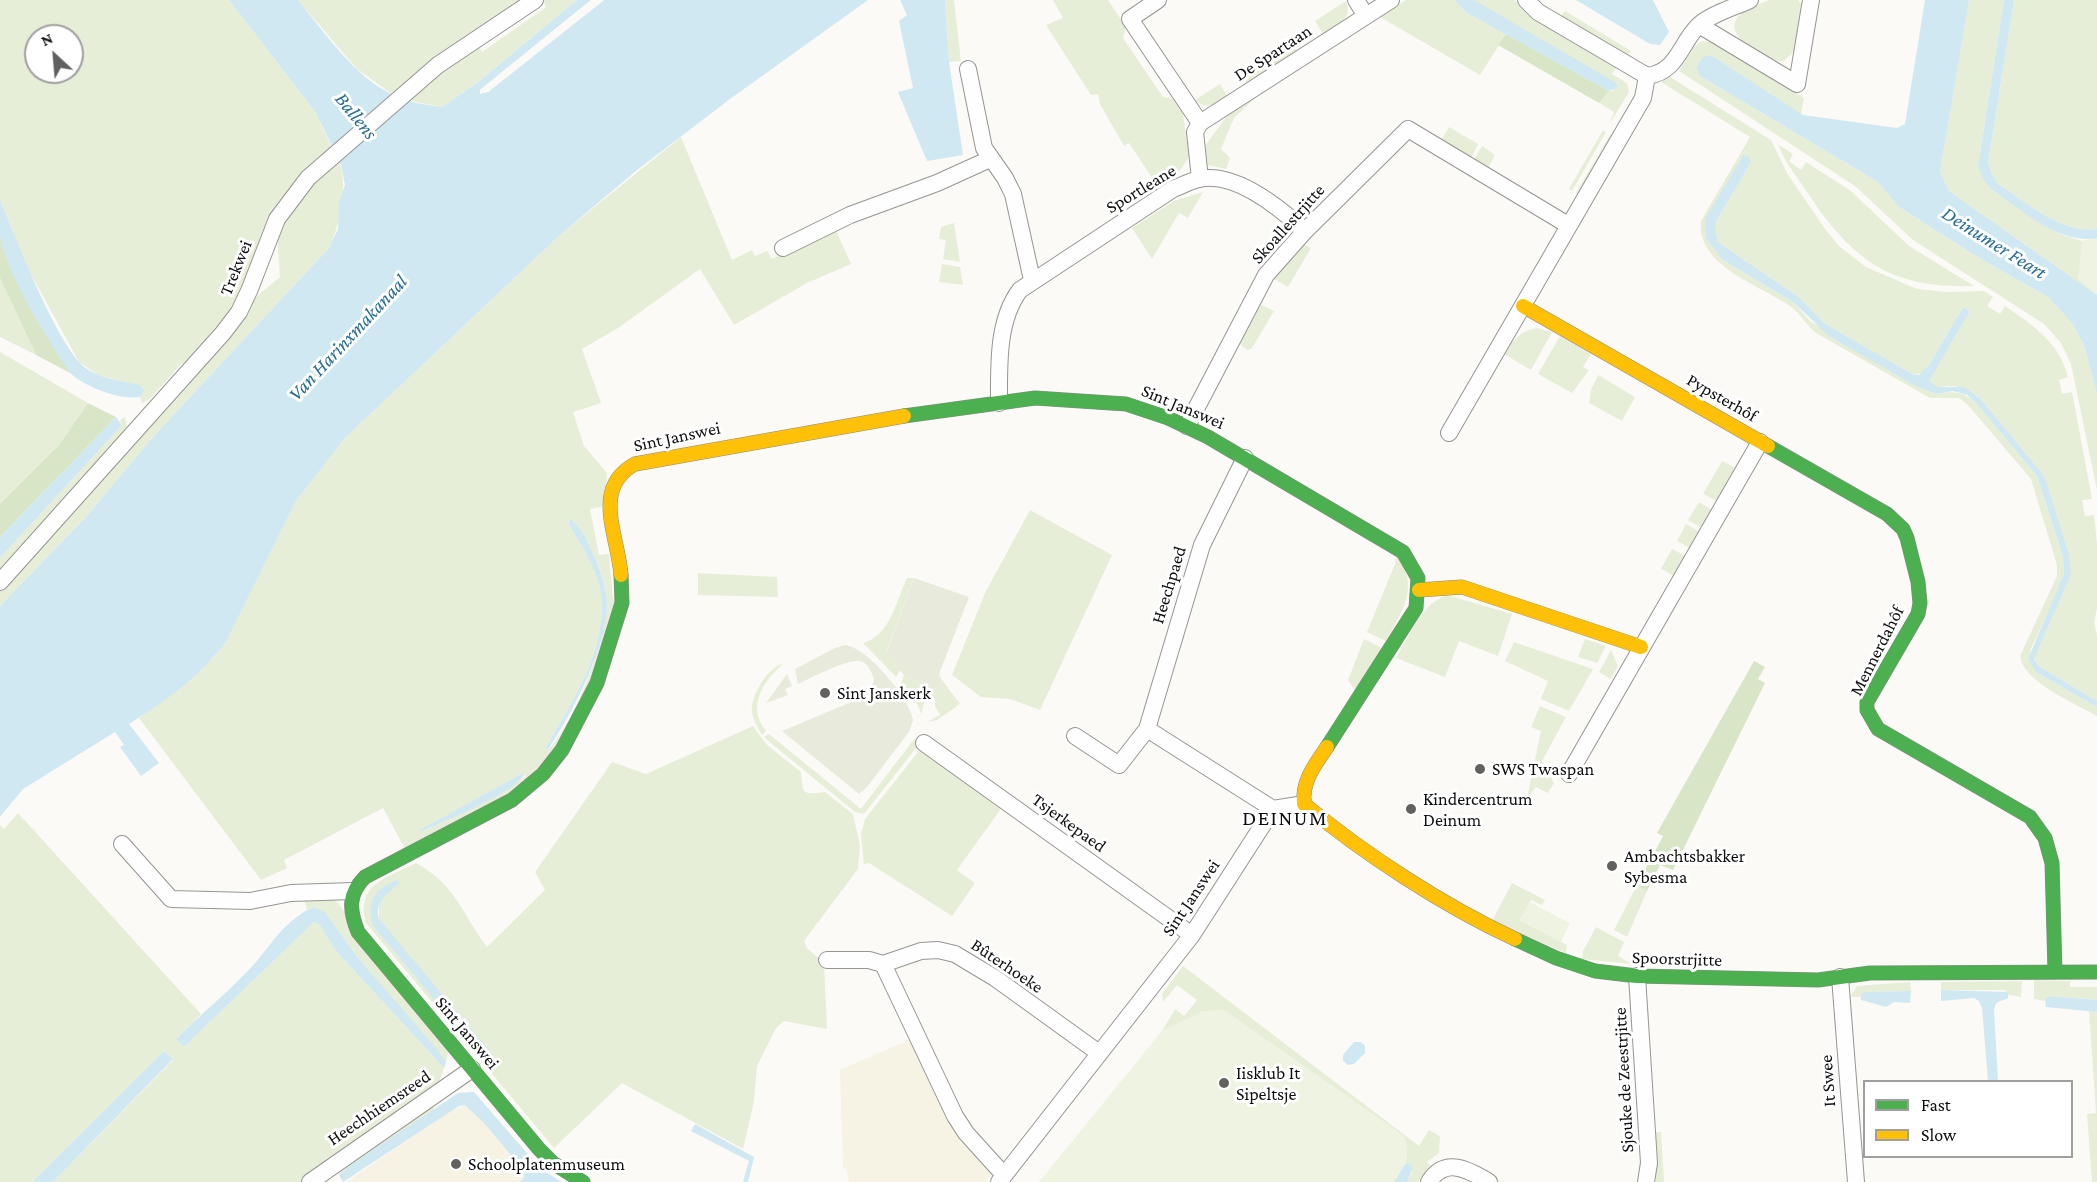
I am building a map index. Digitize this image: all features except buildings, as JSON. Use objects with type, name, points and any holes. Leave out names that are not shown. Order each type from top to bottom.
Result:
[{"type":"street","name":"Trekwei","points":[[0,582],[223,333],[239,312],[277,219],[296,191],[314,172],[420,80],[535,0]]},
{"type":"street","points":[[1158,0],[1130,19],[1200,123],[1195,132],[1200,178]]},
{"type":"street","points":[[1356,0],[1366,16]]},
{"type":"street","name":"De Spartaan","points":[[1200,123],[1391,0]]},
{"type":"street","points":[[1526,0],[1538,12],[1647,76],[1660,73],[1673,64],[1699,25],[1750,0]]},
{"type":"street","points":[[1699,25],[1797,84],[1811,0]]},
{"type":"street","points":[[968,69],[980,135],[990,159],[1005,178],[1013,194],[1032,280]]},
{"type":"street","points":[[1449,433],[1643,98],[1647,76]]},
{"type":"street","name":"Skoallestrjitte","points":[[1187,426],[1266,275],[1305,231],[1408,129],[1568,225]]},
{"type":"street","points":[[783,248],[850,215],[938,183],[990,159]]},
{"type":"street","name":"Sportleane","points":[[999,402],[1001,356],[1006,321],[1015,297],[1032,280],[1173,189],[1200,178],[1221,180],[1242,187],[1275,204],[1305,231]]},
{"type":"street","name":"Pypsterhôf","points":[[1523,306],[1760,442],[1569,774]]},
{"type":"street","name":"Sint Janswei","points":[[583,1182],[553,1163],[538,1149],[358,932],[350,911],[353,891],[365,877],[512,800],[543,774],[562,750],[597,683],[620,614],[622,577],[609,496],[611,487],[623,471],[641,461],[999,402],[1035,398],[1126,404],[1187,426],[1398,547],[1414,566],[1419,590]]},
{"type":"street","name":"Mennerdahôf","points":[[1760,442],[1887,514],[1903,529],[1918,582],[1918,614],[1872,694],[1867,710],[1878,729],[2017,807],[2038,826],[2050,850],[2052,863],[2055,971]]},
{"type":"street","name":"Heechpaed","points":[[1075,736],[1119,765],[1146,729],[1202,545],[1245,458]]},
{"type":"street","points":[[1146,729],[1273,809],[1304,804],[1304,789],[1309,774],[1416,608],[1419,590],[1462,587],[1641,647]]},
{"type":"street","name":"Tsjerkepaed","points":[[924,743],[1192,934]]},
{"type":"street","name":"Spoorstrjitte","points":[[1304,804],[1349,841],[1489,927],[1573,964],[1595,971],[1637,976],[1818,980],[1870,973],[2097,972]]},
{"type":"street","name":"Sint Janswei","points":[[1001,1178],[1192,934],[1273,809]]},
{"type":"street","points":[[122,843],[171,898],[231,902],[291,893],[353,891]]},
{"type":"street","name":"Bûterhoeke","points":[[827,960],[869,960],[883,964],[921,951],[938,950],[955,954],[995,978],[1099,1053]]},
{"type":"street","points":[[883,964],[955,1116],[1001,1178]]},
{"type":"street","name":"Sjouke de Zeestrjitte","points":[[1637,976],[1648,1164],[1646,1182]]},
{"type":"street","name":"It Swee","points":[[1840,977],[1856,1182]]},
{"type":"street","name":"Heechhiemsreed","points":[[310,1182],[472,1069]]},
{"type":"street","points":[[1429,1182],[1437,1172],[1458,1167],[1489,1182]]},
{"type":"shaded area","points":[[913,1038],[993,1172],[986,1182],[849,1182],[846,1168],[843,1168],[840,1070]]},
{"type":"shaded area","points":[[465,1105],[483,1122],[524,1172],[524,1178],[520,1182],[346,1182],[451,1111]]},
{"type":"green space","points":[[0,0],[229,0],[316,113],[332,148],[310,167],[233,309],[186,366],[182,363],[151,398],[142,403],[140,397],[143,387],[98,375],[79,362],[27,267],[0,199]]},
{"type":"green space","points":[[298,0],[525,0],[393,95],[356,68]]},
{"type":"green space","points":[[577,0],[477,83],[442,107],[406,100],[478,45],[482,52],[546,7],[543,1]]},
{"type":"green space","points":[[945,0],[954,0],[961,61],[949,62]]},
{"type":"green space","points":[[1053,0],[1108,0],[1126,27],[1123,38],[1163,97],[1173,99],[1183,114],[1189,157],[1170,185],[1161,191],[1129,143],[1124,146],[1100,104],[1098,94],[1091,95],[1046,25],[1063,18]]},
{"type":"green space","points":[[1406,0],[1454,0],[1467,13],[1506,34],[1480,75],[1380,17]]},
{"type":"green space","points":[[1474,0],[1515,0],[1533,19],[1616,68],[1612,74],[1627,83],[1629,92],[1610,123],[1614,112],[1599,103],[1609,91],[1615,91]]},
{"type":"green space","points":[[1769,0],[1798,0],[1801,4],[1795,50],[1784,61],[1769,58],[1751,48],[1737,34],[1734,27],[1738,16]]},
{"type":"green space","points":[[1969,0],[2004,0],[1978,166],[1991,189],[2060,234],[2082,241],[2097,238],[2097,295],[1949,191],[1940,172]]},
{"type":"green space","points":[[2014,0],[2097,0],[2097,229],[2070,227],[2058,222],[1998,184],[1991,174],[1988,163]]},
{"type":"green space","points":[[1346,1],[1348,12],[1346,17],[1323,34],[1315,21]]},
{"type":"green space","points":[[1565,11],[1631,51],[1628,56],[1561,16]]},
{"type":"green space","points":[[1506,34],[1609,91],[1599,103],[1498,45]]},
{"type":"green space","points":[[1289,38],[1297,51],[1247,83],[1240,71]]},
{"type":"green space","points":[[1702,41],[1715,43],[1804,98],[1801,114],[1700,76],[1878,182],[1899,207],[1976,256],[2048,297],[2072,323],[2084,345],[2097,394],[2097,490],[2071,364],[2061,343],[2044,324],[1913,240],[1855,186],[1679,71],[1694,47]]},
{"type":"green space","points":[[1670,77],[1771,140],[1787,173],[1825,229],[1839,246],[1866,267],[1917,289],[1948,292],[1984,291],[1993,297],[1987,306],[2000,314],[2005,306],[2052,344],[2068,377],[2059,380],[2062,394],[2072,392],[2092,499],[2082,500],[2085,516],[2094,515],[2097,543],[2097,609],[2094,622],[2097,635],[2097,701],[2040,667],[2034,658],[2071,575],[2042,473],[1980,398],[1965,389],[1950,386],[1938,387],[1928,381],[1970,311],[1963,307],[1929,365],[1923,373],[1914,375],[1824,323],[1799,297],[1718,242],[1714,229],[1716,222],[1751,162],[1706,219],[1723,260],[1793,302],[1810,321],[1936,394],[1957,393],[1971,399],[2037,476],[2063,557],[2064,574],[2062,583],[2030,651],[2036,672],[2097,707],[2097,716],[2040,683],[2023,665],[2020,656],[2057,576],[2057,565],[2031,479],[1968,405],[1959,398],[1930,398],[1816,333],[1790,306],[1747,282],[1719,262],[1702,237],[1701,221],[1750,137],[1661,82]]},
{"type":"green space","points":[[1220,84],[1227,96],[1223,99],[1207,105],[1195,100]]},
{"type":"green space","points":[[1255,98],[1234,118],[1221,149],[1230,158],[1226,169],[1208,165],[1205,146],[1227,116]]},
{"type":"green space","points":[[1449,127],[1478,144],[1471,158],[1441,140]]},
{"type":"green space","points":[[1603,130],[1606,132],[1572,191],[1569,189]]},
{"type":"green space","points":[[1610,135],[1613,136],[1578,195],[1576,193]]},
{"type":"green space","points":[[681,137],[732,260],[752,250],[755,256],[767,251],[772,259],[835,228],[851,264],[807,283],[734,325],[700,269],[618,328],[582,349],[601,403],[573,412],[584,446],[607,473],[605,506],[590,509],[599,555],[609,554],[613,599],[618,600],[613,625],[595,680],[567,733],[532,777],[512,794],[460,823],[405,849],[383,808],[284,860],[287,868],[261,880],[139,718],[198,673],[227,640],[296,501],[345,438],[560,235]],"holes":[[[571,519],[587,541],[600,571],[606,594],[606,618],[595,659],[578,703],[557,739],[547,751],[546,747],[568,710],[588,669],[596,648],[600,626],[602,605],[599,584],[589,559],[568,522]],[[521,774],[525,774],[525,777],[500,793],[424,831],[421,830]]]},
{"type":"green space","points":[[1778,144],[1793,154],[1789,161],[1801,170],[1806,162],[1851,191],[1909,246],[1974,286],[1945,286],[1919,282],[1896,276],[1876,266],[1840,236],[1791,169]]},
{"type":"green space","points":[[1482,146],[1495,155],[1488,168],[1474,159]]},
{"type":"green space","points":[[338,159],[343,179],[342,204],[337,228],[329,248],[152,438],[86,517],[0,606],[0,587],[250,302],[280,277],[277,233],[301,193]]},
{"type":"green space","points":[[1203,192],[1188,218],[1179,213],[1152,259],[1132,228],[1174,201]]},
{"type":"green space","points":[[954,223],[960,262],[943,259],[946,240],[939,239],[941,227]]},
{"type":"green space","points":[[0,237],[31,308],[70,373],[36,355],[0,278]]},
{"type":"green space","points":[[2097,238],[2097,295],[2078,279],[2082,241]]},
{"type":"green space","points":[[1304,244],[1311,248],[1288,287],[1274,279]]},
{"type":"green space","points":[[942,264],[960,267],[963,285],[939,282]]},
{"type":"green space","points":[[0,278],[36,355],[0,337]]},
{"type":"green space","points":[[1258,303],[1274,311],[1252,348],[1248,350],[1242,346],[1239,339]]},
{"type":"green space","points":[[1537,328],[1552,332],[1531,370],[1504,354],[1518,337],[1526,331]]},
{"type":"green space","points":[[1560,336],[1591,354],[1583,367],[1589,370],[1572,393],[1538,374]]},
{"type":"green space","points":[[0,352],[88,403],[59,445],[0,504]]},
{"type":"green space","points":[[1598,375],[1635,397],[1622,421],[1589,403],[1591,390]]},
{"type":"green space","points":[[88,403],[116,417],[0,537],[0,504],[59,445]]},
{"type":"green space","points":[[125,417],[127,428],[0,576],[0,558],[122,425],[120,420]]},
{"type":"green space","points":[[1722,461],[1736,468],[1717,501],[1703,494]]},
{"type":"green space","points":[[1699,502],[1712,510],[1702,528],[1688,520]]},
{"type":"green space","points":[[1030,510],[1112,555],[1040,710],[1010,699],[981,697],[952,675],[985,593]]},
{"type":"green space","points":[[1686,524],[1700,532],[1690,548],[1677,541]]},
{"type":"green space","points":[[1672,549],[1686,556],[1674,576],[1661,569]]},
{"type":"green space","points":[[1396,554],[1407,577],[1408,588],[1403,609],[1386,641],[1367,632],[1395,564]]},
{"type":"green space","points":[[698,573],[777,577],[778,597],[698,595]]},
{"type":"green space","points":[[907,578],[914,578],[886,653],[900,670],[896,677],[863,643],[880,633],[886,625]]},
{"type":"green space","points":[[914,578],[969,597],[939,674],[942,680],[937,692],[904,675],[886,654]]},
{"type":"green space","points":[[1447,595],[1512,614],[1498,656],[1459,641],[1445,677],[1396,658],[1423,613]]},
{"type":"green space","points":[[1364,639],[1382,648],[1355,690],[1348,680]]},
{"type":"green space","points":[[1585,639],[1606,646],[1597,663],[1578,657]]},
{"type":"green space","points":[[1514,642],[1593,669],[1569,711],[1541,699],[1548,681],[1505,661]]},
{"type":"green space","points":[[845,645],[864,655],[886,675],[904,700],[913,720],[909,732],[867,787],[859,794],[782,731],[861,698],[871,690],[874,679],[871,671],[860,661],[838,666],[798,684],[795,669]]},
{"type":"green space","points":[[1611,650],[1618,666],[1611,679],[1599,672]]},
{"type":"green space","points":[[1754,661],[1765,667],[1758,679],[1765,683],[1673,870],[1660,865],[1647,891],[1637,885],[1663,836],[1657,833]]},
{"type":"green space","points":[[783,664],[769,679],[757,704],[760,722],[766,731],[762,735],[753,715],[754,698],[766,676],[777,666]]},
{"type":"green space","points":[[787,674],[792,686],[785,689],[788,695],[766,703]]},
{"type":"green space","points":[[904,675],[937,692],[942,680],[960,704],[937,720],[927,722],[940,715],[935,706],[935,699],[932,696],[925,700],[921,714],[918,705],[901,683]]},
{"type":"green space","points":[[1540,706],[1566,717],[1542,761],[1554,783],[1548,793],[1536,787],[1530,795],[1528,793],[1541,731],[1531,727]]},
{"type":"green space","points":[[753,726],[767,745],[801,772],[805,791],[808,793],[825,792],[853,814],[860,846],[858,869],[804,941],[807,948],[824,963],[827,1029],[784,1021],[776,1028],[757,1066],[754,1101],[743,1149],[622,1083],[554,1148],[366,923],[365,899],[369,891],[385,878],[416,863],[440,880],[449,890],[487,947],[545,890],[535,872],[612,762],[646,774]],"holes":[[[398,881],[379,903],[379,919],[482,1056],[373,926],[381,888]]]},
{"type":"green space","points":[[769,734],[861,809],[914,739],[920,743],[864,814],[855,812],[767,740],[764,737]]},
{"type":"green space","points":[[925,748],[996,799],[1000,810],[957,870],[975,883],[952,916],[869,863],[864,864],[861,834],[865,819],[918,752]]},
{"type":"green space","points":[[18,813],[201,1014],[176,1039],[184,1047],[314,922],[319,924],[336,951],[444,1068],[438,1085],[328,1158],[301,1182],[53,1182],[173,1060],[164,1051],[32,1182],[0,1182],[0,825],[4,829]]},
{"type":"green space","points":[[1512,883],[1545,900],[1542,905],[1531,900],[1520,920],[1567,945],[1566,953],[1492,921]]},
{"type":"green space","points":[[1637,885],[1647,891],[1627,937],[1614,930]]},
{"type":"green space","points":[[304,898],[333,900],[338,903],[449,1052],[446,1062],[359,959],[325,912],[314,907],[307,910]]},
{"type":"green space","points":[[1530,902],[1570,923],[1561,942],[1520,920]]},
{"type":"green space","points":[[1596,927],[1624,942],[1618,956],[1632,964],[1582,959],[1583,951]]},
{"type":"green space","points":[[1183,966],[1419,1146],[1429,1130],[1440,1136],[1439,1153],[1427,1162],[1430,1165],[1418,1182],[1407,1182],[1412,1173],[1410,1164],[1405,1164],[1407,1155],[1204,1011],[1162,1031],[1175,1009],[1184,1016],[1197,1000],[1177,985],[1163,1002],[1162,994]]},
{"type":"green space","points":[[2034,980],[2070,981],[2070,987],[2097,987],[2097,1000],[2050,996],[2044,1001],[2034,999]]},
{"type":"green space","points":[[2022,981],[2021,997],[2009,995],[2005,990],[1941,990],[1941,982]]},
{"type":"green space","points":[[1910,982],[1911,991],[1865,992],[1861,997],[1850,997],[1857,986]]},
{"type":"green space","name":"Iisklub It Sipeltsje","points":[[1224,1010],[1403,1135],[1407,1154],[1404,1165],[1394,1182],[1039,1182],[1162,1031],[1204,1011]]},
{"type":"green space","points":[[2089,1011],[2097,1012],[2097,1182],[2092,1182],[2087,1114],[2096,1113]]},
{"type":"green space","points":[[433,1107],[435,1110],[339,1175],[346,1160]]},
{"type":"green space","points":[[1656,1132],[1661,1132],[1664,1182],[1656,1182]]},
{"type":"water","points":[[229,0],[298,0],[346,58],[374,84],[406,100],[442,107],[477,83],[577,0],[591,0],[480,90],[480,93],[488,92],[604,0],[868,0],[730,99],[637,170],[560,235],[345,438],[296,501],[227,640],[195,676],[129,724],[159,763],[141,776],[120,747],[124,745],[115,732],[23,789],[0,817],[0,606],[86,517],[152,438],[329,248],[338,229],[339,202],[345,185],[341,165],[316,113]]},
{"type":"water","points":[[900,0],[945,0],[949,62],[963,155],[927,161],[898,92],[913,88],[899,21],[907,15]]},
{"type":"water","points":[[1454,0],[1474,0],[1613,81],[1617,84],[1617,88],[1609,91],[1467,13]]},
{"type":"water","points":[[1576,0],[1653,0],[1669,32],[1660,45],[1650,44]]},
{"type":"water","name":"Deinumer Feart","points":[[1925,0],[1969,0],[1940,172],[1949,191],[2097,295],[2097,394],[2084,345],[2072,323],[2048,297],[1976,256],[1899,207],[1878,182],[1700,76],[1696,67],[1704,56],[1712,56],[1803,115],[1897,128],[1905,124]]},
{"type":"water","points":[[2004,0],[2014,0],[1988,163],[1991,173],[1998,184],[2058,222],[2070,227],[2097,229],[2097,238],[2082,239],[2054,231],[1991,189],[1983,179],[1978,166]]},
{"type":"water","points":[[1747,155],[1751,162],[1716,222],[1718,242],[1799,297],[1824,323],[1914,375],[1919,375],[1929,365],[1963,307],[1970,311],[1929,381],[1938,387],[1964,387],[1980,398],[2042,473],[2069,555],[2071,575],[2034,659],[2040,667],[2097,701],[2097,707],[2036,672],[2028,659],[2064,574],[2063,557],[2037,476],[1967,395],[1953,391],[1936,394],[1912,384],[1829,336],[1793,302],[1723,260],[1706,238],[1705,219],[1743,156]]},
{"type":"water","points":[[0,199],[38,290],[51,317],[76,358],[87,369],[99,375],[140,385],[144,390],[140,397],[122,396],[103,391],[70,373],[40,326],[10,268],[0,236]]},
{"type":"water","points":[[116,417],[122,425],[0,558],[0,537]]},
{"type":"water","points":[[571,519],[586,539],[600,571],[607,602],[606,620],[595,659],[577,700],[547,751],[546,747],[568,710],[588,669],[596,648],[600,626],[602,605],[599,584],[589,559],[568,522]]},
{"type":"water","points":[[521,774],[525,774],[518,782],[494,798],[423,831],[420,830]]},
{"type":"water","points":[[397,880],[399,883],[380,903],[379,919],[489,1050],[482,1057],[373,926],[371,903],[374,897],[377,892]]},
{"type":"water","points":[[314,907],[325,912],[359,959],[435,1047],[446,1062],[444,1068],[336,951],[319,924],[314,922],[184,1047],[176,1039],[257,961],[289,923]]},
{"type":"water","points":[[1941,990],[2008,992],[2008,998],[1996,1003],[1994,1010],[1998,1080],[1988,1080],[1982,1008],[1979,1001],[1974,998],[1941,1001]]},
{"type":"water","points":[[1911,991],[1910,1003],[1894,1002],[1886,1007],[1861,1000],[1861,994],[1865,992]]},
{"type":"water","points":[[2050,996],[2097,1000],[2097,1012],[2046,1007],[2045,999]]},
{"type":"water","points":[[1354,1042],[1361,1042],[1365,1046],[1365,1053],[1354,1064],[1348,1065],[1343,1061],[1343,1055]]},
{"type":"water","points":[[164,1051],[173,1059],[53,1182],[32,1182]]},
{"type":"water","points":[[474,1092],[539,1167],[561,1182],[520,1182],[524,1178],[524,1171],[483,1122],[465,1105],[459,1106],[343,1182],[339,1175],[351,1165],[458,1093]]},
{"type":"water","points":[[695,1124],[754,1157],[748,1182],[743,1182],[749,1161],[691,1131]]},
{"type":"water","points":[[1405,1164],[1410,1164],[1413,1168],[1407,1182],[1394,1182]]},
{"type":"pier","points":[[591,0],[594,0],[485,90],[589,6],[599,0],[604,0],[488,92],[480,94],[480,90]]},
{"type":"traffic: fast","points":[[904,416],[1035,398],[1126,404],[1168,418],[1208,437],[1403,552],[1418,578],[1416,608],[1327,747]]},
{"type":"traffic: fast","points":[[1768,446],[1887,514],[1903,529],[1918,582],[1920,603],[1918,614],[1867,702],[1867,710],[1878,729],[2030,817],[2045,838],[2052,863],[2055,971]]},
{"type":"traffic: fast","points":[[583,1182],[553,1163],[539,1149],[358,932],[353,917],[352,903],[355,890],[365,877],[512,800],[543,774],[562,750],[597,683],[622,603],[621,575]]},
{"type":"traffic: fast","points":[[1515,939],[1556,958],[1595,971],[1637,976],[1818,980],[1870,973],[2097,972]]},
{"type":"traffic: slow","points":[[1523,306],[1768,446]]},
{"type":"traffic: slow","points":[[621,575],[610,514],[610,499],[614,486],[622,474],[635,464],[904,416]]},
{"type":"traffic: slow","points":[[1419,590],[1462,587],[1641,647]]},
{"type":"traffic: slow","points":[[1327,747],[1313,767],[1307,781],[1304,804],[1352,842],[1405,878],[1515,939]]},
{"type":"place","name":"Sint Janskerk","points":[[825,693]]},
{"type":"place","name":"SWS Twaspan","points":[[1480,769]]},
{"type":"place","name":"Kindercentrum Deinum","points":[[1411,809]]},
{"type":"place","name":"Ambachtsbakker Sybesma","points":[[1612,866]]},
{"type":"place","name":"Iisklub It Sipeltsje","points":[[1224,1083]]},
{"type":"place","name":"Schoolplatenmuseum","points":[[456,1164]]},
{"type":"district","name":"DEINUM","points":[[1285,819]]},
{"type":"water label","name":"Ballens","points":[[356,116]]},
{"type":"water label","name":"Van Harinxmakanaal","points":[[348,338]]}]
